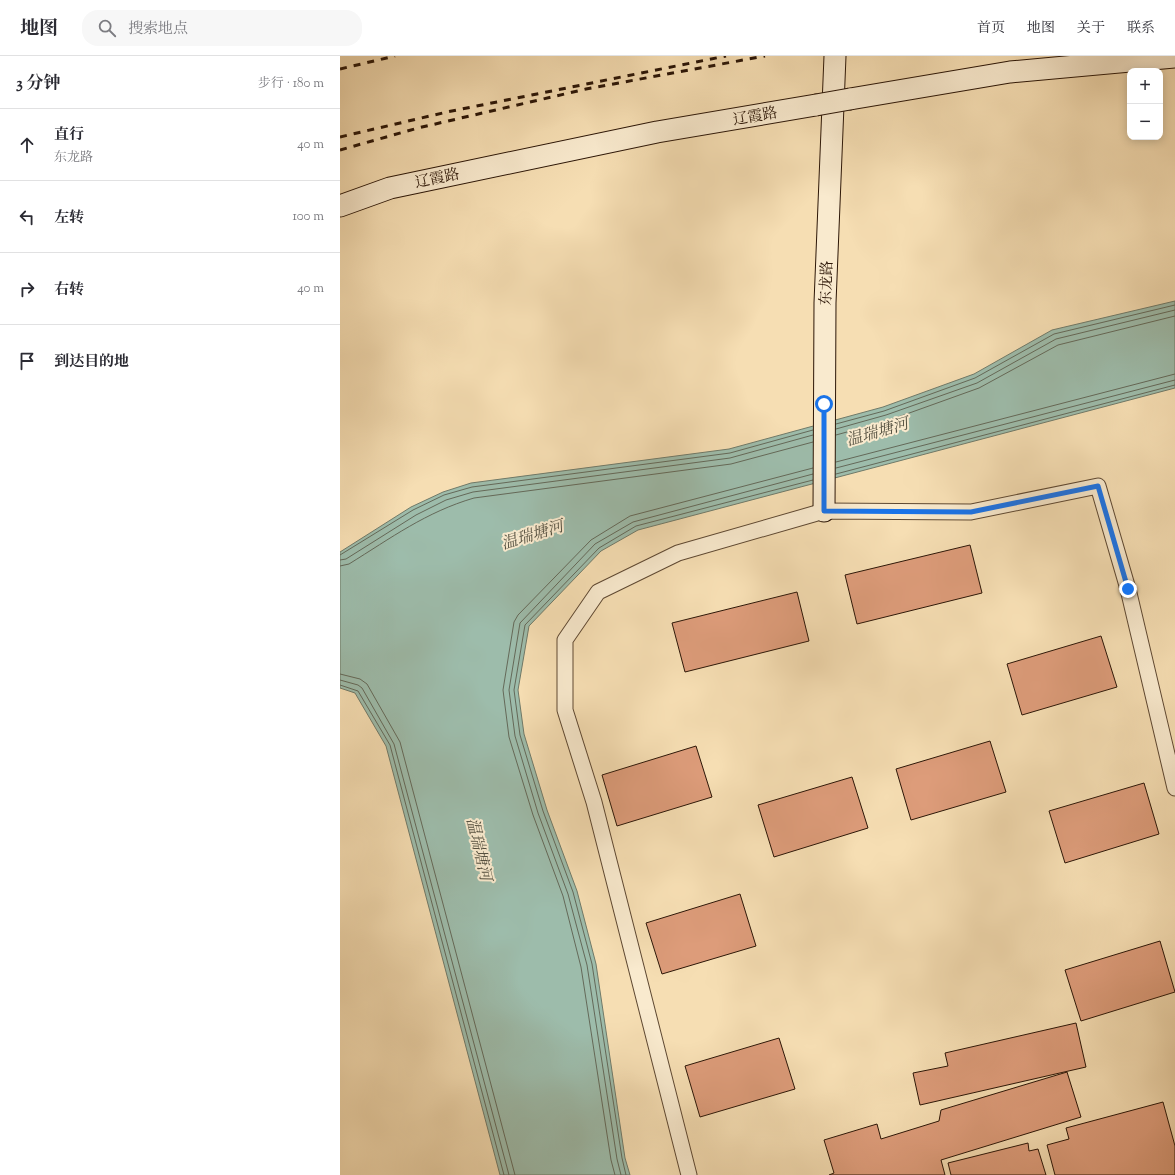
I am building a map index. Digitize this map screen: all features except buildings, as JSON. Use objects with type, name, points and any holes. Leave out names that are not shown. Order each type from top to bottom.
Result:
[{"type":"street","name":"东龙路","points":[[824,504],[825,303],[835,56]]},
{"type":"street","name":"辽霞路","points":[[340,206],[390,188],[657,132],[1010,72],[1175,57]]},
{"type":"street","points":[[689,1175],[594,802],[565,710],[565,640],[598,592],[678,553],[824,504],[971,512],[1098,486],[1128,589],[1175,788]]},
{"type":"water","name":"温瑞塘河","points":[[1175,301],[1175,388],[638,530],[601,551],[529,626],[518,690],[524,734],[547,810],[577,891],[596,964],[625,1158],[630,1175],[500,1175],[386,746],[355,693],[340,688],[340,552],[411,507],[443,492],[471,483],[729,449],[883,407],[974,374],[1052,330]]},
{"type":"railway","points":[[340,69],[395,56]]},
{"type":"railway","points":[[340,137],[447,112],[726,56]]},
{"type":"railway","points":[[340,150],[418,128],[586,89],[765,56]]},
{"type":"route","points":[[824,404],[824,511],[971,512],[1098,486],[1128,589]]}]
